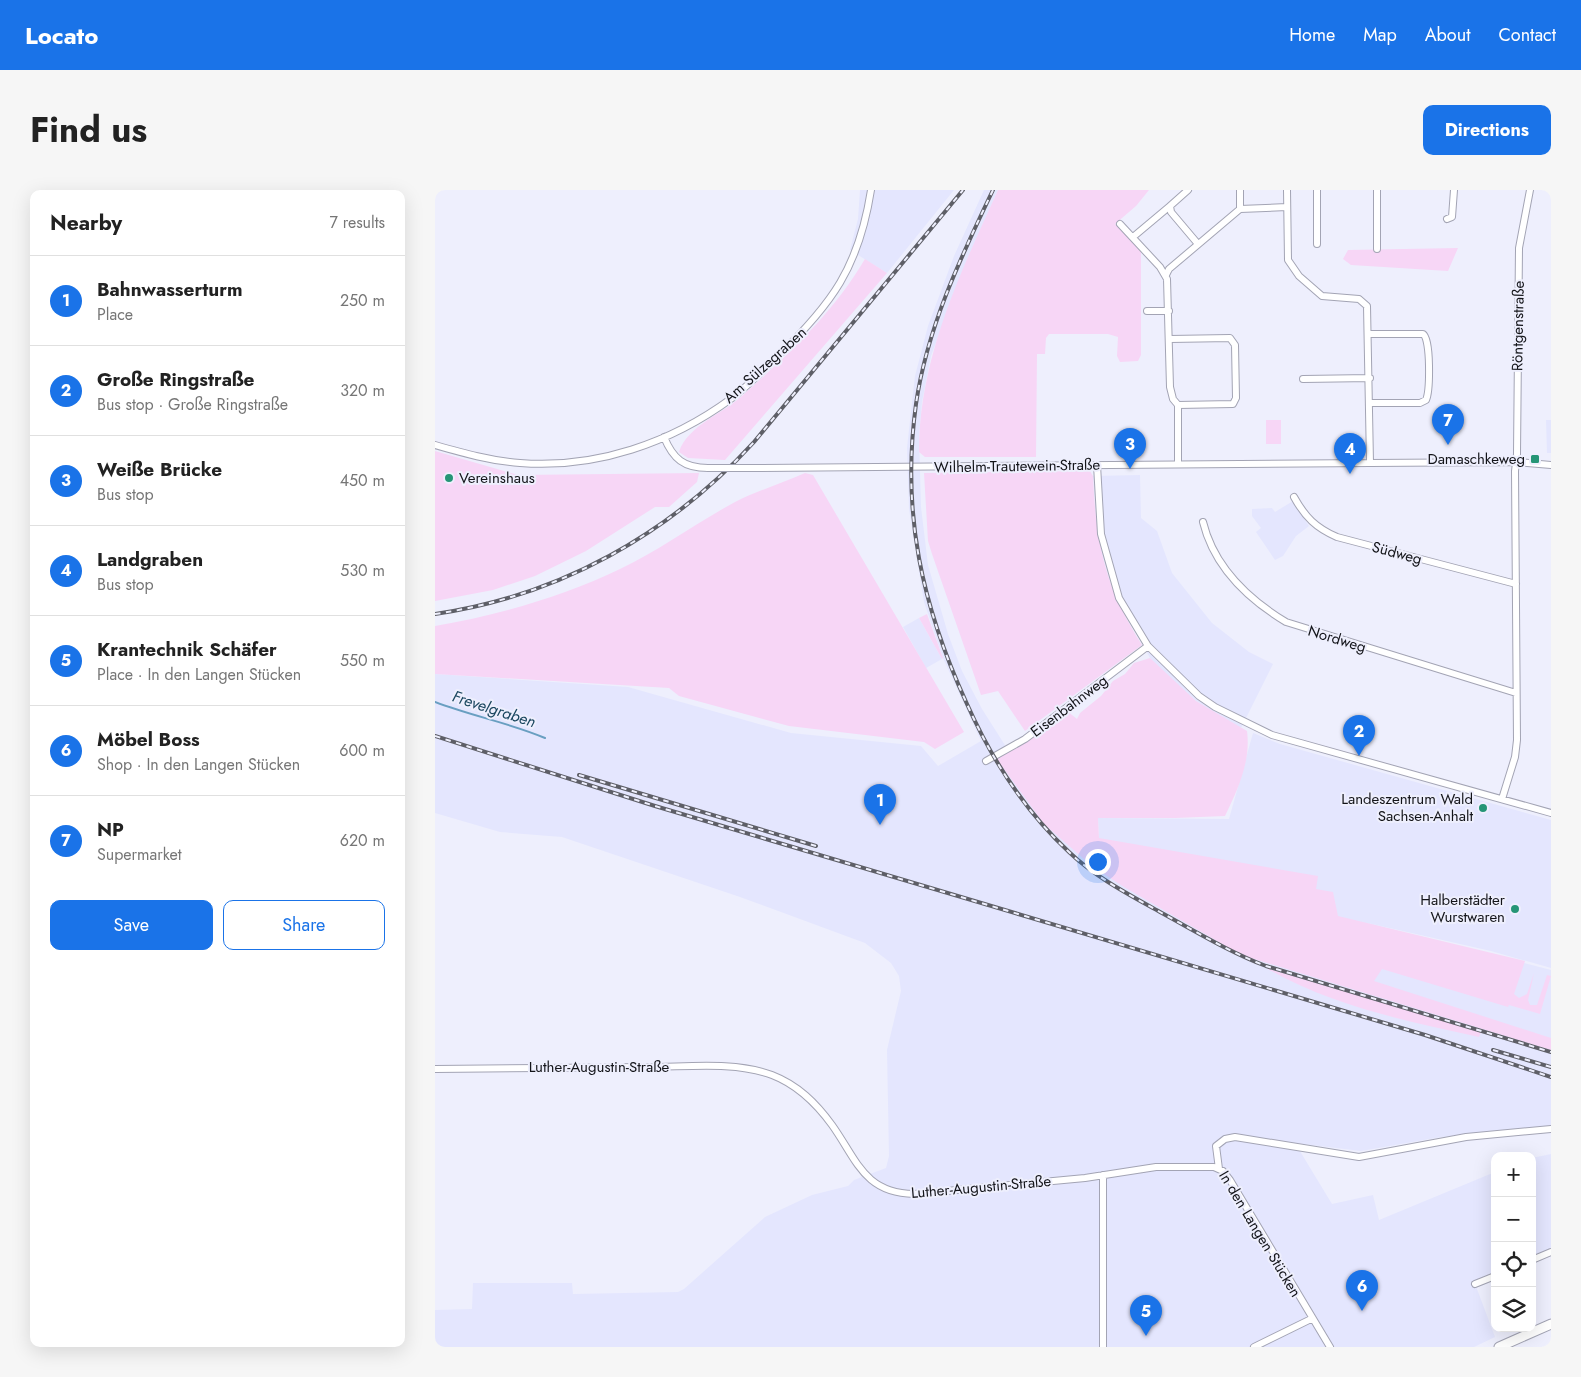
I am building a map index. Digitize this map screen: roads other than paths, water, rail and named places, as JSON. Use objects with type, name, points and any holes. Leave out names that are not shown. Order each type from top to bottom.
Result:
[{"type":"main road","points":[[1499,1347],[1551,1324]]},
{"type":"street","name":"Am Sülzegraben","points":[[435,445],[488,459],[519,464],[556,464],[609,457],[664,437],[705,416],[733,398],[819,314],[839,288],[864,229],[871,190]]},
{"type":"street","points":[[1133,237],[1188,190]]},
{"type":"street","points":[[1240,190],[1240,209]]},
{"type":"street","points":[[1287,190],[1288,260],[1309,287],[1322,296],[1363,300],[1369,310],[1370,463]]},
{"type":"street","points":[[1317,190],[1317,244]]},
{"type":"street","points":[[1377,190],[1377,249]]},
{"type":"street","points":[[1447,219],[1452,217],[1454,213],[1454,190]]},
{"type":"street","name":"Röntgenstraße","points":[[1517,462],[1519,248],[1530,190]]},
{"type":"street","points":[[1169,206],[1171,212],[1198,244]]},
{"type":"street","points":[[1178,464],[1178,405],[1170,387],[1171,339],[1166,275],[1169,269],[1240,209],[1287,207]]},
{"type":"street","points":[[1120,224],[1166,275]]},
{"type":"street","points":[[1147,311],[1169,311]]},
{"type":"street","points":[[1369,334],[1423,334],[1427,340],[1428,369],[1427,398],[1423,402],[1370,403]]},
{"type":"street","points":[[1171,339],[1231,338],[1235,345],[1236,398],[1233,404],[1178,405]]},
{"type":"street","points":[[1303,379],[1370,378]]},
{"type":"street","name":"Wilhelm-Trautewein-Straße","points":[[664,437],[670,452],[679,460],[696,467],[708,468],[1517,462],[1551,465]]},
{"type":"street","points":[[1502,799],[1517,748],[1517,462]]},
{"type":"street","points":[[1097,465],[1098,517],[1104,552],[1119,598],[1148,646],[1199,696],[1247,724],[1272,734],[1330,752],[1551,813]]},
{"type":"street","name":"Südweg","points":[[1294,497],[1308,519],[1318,528],[1337,537],[1516,584]]},
{"type":"street","name":"Nordweg","points":[[1203,522],[1216,556],[1232,578],[1263,608],[1286,622],[1516,693]]},
{"type":"street","name":"Eisenbahnweg","points":[[986,761],[1025,739],[1148,646]]},
{"type":"street","name":"Luther-Augustin-Straße","points":[[435,1069],[715,1066],[761,1072],[788,1082],[812,1100],[833,1127],[861,1171],[874,1183],[895,1193],[930,1193],[1103,1175],[1162,1166],[1205,1165],[1219,1168]]},
{"type":"street","name":"In den Langen Stücken","points":[[1330,1347],[1311,1319],[1230,1180],[1219,1168],[1216,1146],[1225,1139],[1248,1138],[1359,1157],[1466,1137],[1551,1129]]},
{"type":"street","points":[[1103,1175],[1103,1347]]},
{"type":"street","points":[[1536,1258],[1551,1252]]},
{"type":"street","points":[[1475,1284],[1491,1278]]},
{"type":"street","points":[[1254,1347],[1311,1319]]},
{"type":"waterway","name":"Frevelgraben","points":[[435,702],[545,738]]},
{"type":"railway","points":[[435,614],[481,605],[525,592],[568,576],[609,556],[649,532],[686,505],[721,475],[754,442],[963,190]]},
{"type":"railway","points":[[993,190],[946,294],[928,348],[916,404],[911,483],[919,558],[927,595],[938,631],[967,704],[998,764],[1038,819],[1079,861],[1124,892],[1225,948],[1266,966],[1551,1052]]},
{"type":"railway","points":[[435,736],[655,806],[1425,1035],[1551,1077]]},
{"type":"railway","points":[[579,775],[816,846]]},
{"type":"railway","points":[[1493,1050],[1551,1067]]},
{"type":"place","name":"NP","points":[[1448,445]]},
{"type":"place","name":"Damaschkeweg","points":[[1535,459]]},
{"type":"place","name":"Weiße Brücke","points":[[1130,469]]},
{"type":"place","name":"Landgraben","points":[[1350,474]]},
{"type":"place","name":"Vereinshaus","points":[[449,478]]},
{"type":"place","name":"Große Ringstraße","points":[[1359,756]]},
{"type":"place","name":"Landeszentrum Wald Sachsen-Anhalt","points":[[1483,808]]},
{"type":"place","name":"Bahnwasserturm","points":[[880,825]]},
{"type":"place","name":"Halberstädter Wurstwaren","points":[[1515,909]]},
{"type":"place","name":"Möbel Boss","points":[[1362,1311]]},
{"type":"place","name":"Krantechnik Schäfer","points":[[1146,1336]]}]
